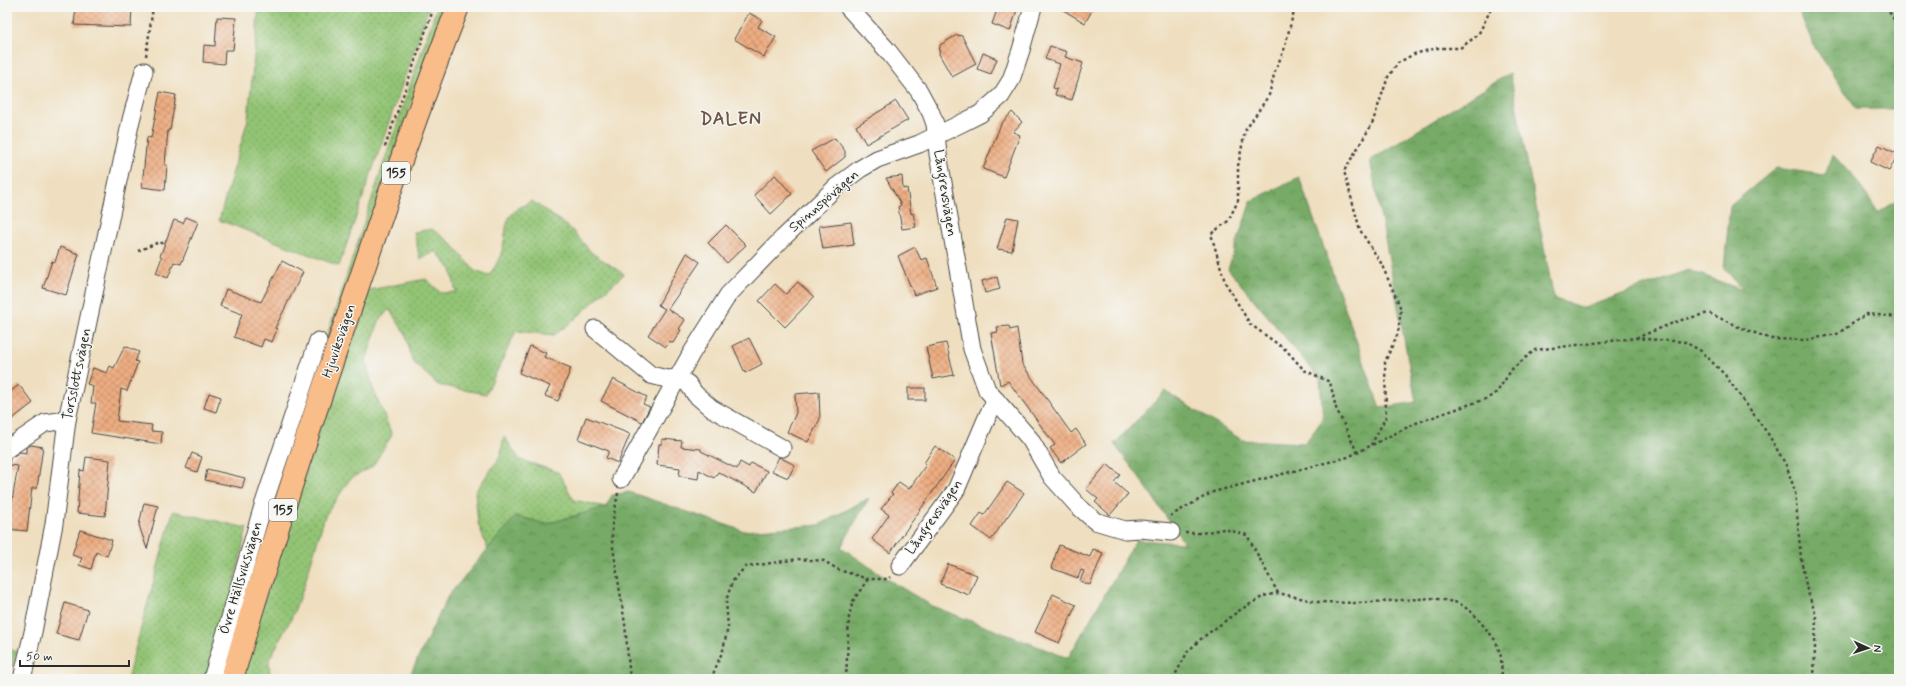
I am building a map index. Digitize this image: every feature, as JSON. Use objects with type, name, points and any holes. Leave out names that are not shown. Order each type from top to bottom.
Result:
[{"type":"main road","name":"Hjuviksvägen","points":[[232,679],[261,579],[332,362],[399,165],[436,62],[458,7]]},
{"type":"street","name":"Långrevsvägen","points":[[848,7],[884,46],[918,91],[931,112],[958,279],[972,349],[987,390],[1030,439],[1052,477],[1078,506],[1095,521],[1125,530],[1169,525]]},
{"type":"street","name":"Spinnspövägen","points":[[620,479],[728,295],[777,244],[836,187],[860,169],[877,159],[936,137],[980,114],[1001,96],[1011,80],[1033,7]]},
{"type":"street","name":"Torsslottsvägen","points":[[22,679],[38,609],[54,524],[67,420],[131,120],[144,71]]},
{"type":"street","points":[[595,329],[651,375],[667,379],[679,378],[688,384],[695,394],[711,408],[782,448]]},
{"type":"street","name":"Övre Hällsviksvägen","points":[[212,679],[263,506],[318,341]]},
{"type":"street","name":"Långrevsvägen","points":[[900,566],[956,490],[996,400]]},
{"type":"street","points":[[7,449],[45,423],[67,420]]},
{"type":"path","points":[[144,71],[153,7]]},
{"type":"path","points":[[1295,7],[1284,50],[1275,71],[1269,95],[1246,131],[1238,166],[1238,201],[1228,221],[1211,234],[1225,282],[1250,324],[1286,350],[1304,370],[1330,382],[1336,408],[1358,452]]},
{"type":"path","points":[[1371,445],[1386,417],[1385,362],[1398,333],[1401,309],[1381,263],[1360,230],[1344,171],[1372,124],[1388,78],[1398,63],[1414,54],[1437,48],[1460,48],[1478,35],[1492,7]]},
{"type":"path","points":[[1886,7],[1899,27]]},
{"type":"path","points":[[138,251],[157,243],[165,243]]},
{"type":"path","points":[[1636,338],[1678,321],[1709,313],[1741,328],[1772,338],[1805,340],[1838,334],[1867,314],[1899,317]]},
{"type":"path","points":[[1278,592],[1247,535],[1224,529],[1201,533],[1169,525],[1180,512],[1213,492],[1348,457],[1416,423],[1488,398],[1497,392],[1512,369],[1535,350],[1636,338],[1685,342],[1701,351],[1725,375],[1768,434],[1786,465],[1795,491],[1802,559],[1807,590],[1816,615],[1814,679]]},
{"type":"path","points":[[620,479],[612,525],[612,540],[625,624],[630,679]]},
{"type":"path","points":[[711,679],[723,650],[728,627],[726,601],[732,582],[745,567],[765,562],[798,559],[824,562],[839,570],[868,579],[888,579],[900,566]]},
{"type":"path","points":[[846,679],[849,616],[853,601],[868,579]]},
{"type":"path","points":[[1173,679],[1188,651],[1202,638],[1240,610],[1264,596],[1278,592],[1318,602],[1357,603],[1433,598],[1459,603],[1473,613],[1496,641],[1501,657],[1502,679]]},
{"type":"green space","points":[[259,7],[429,7],[339,266],[219,220],[248,119]]},
{"type":"green space","points":[[437,7],[445,7],[304,410],[256,557],[221,679],[217,679],[240,600],[388,150]]},
{"type":"green space","points":[[1797,7],[1899,7],[1899,104],[1892,109],[1857,109],[1815,48]]},
{"type":"green space","points":[[1510,73],[1554,299],[1584,308],[1688,270],[1743,290],[1724,268],[1730,206],[1776,168],[1825,175],[1833,155],[1858,182],[1878,213],[1899,199],[1899,679],[408,679],[448,596],[516,516],[546,524],[606,507],[612,495],[629,492],[744,531],[819,525],[869,498],[841,547],[884,577],[932,606],[1068,658],[1136,540],[1184,543],[1140,478],[1114,444],[1165,391],[1242,440],[1305,443],[1323,419],[1320,379],[1228,269],[1251,201],[1299,177],[1380,408],[1416,402],[1370,160]]},
{"type":"green space","points":[[532,201],[570,228],[592,253],[624,274],[574,320],[554,335],[516,331],[486,394],[438,385],[412,361],[406,335],[389,309],[379,321],[366,360],[372,386],[392,435],[372,467],[350,479],[325,516],[303,589],[291,619],[269,660],[270,679],[239,679],[364,291],[426,279],[441,293],[456,292],[451,270],[436,251],[420,259],[414,232],[432,229],[451,243],[475,271],[489,276],[500,257],[510,216],[514,211]]},
{"type":"green space","points":[[504,436],[520,460],[558,472],[574,500],[606,507],[546,524],[516,516],[488,550],[478,523],[475,492],[500,457]]},
{"type":"green space","points":[[173,511],[247,528],[212,679],[127,679]]},
{"type":"green space","points":[[7,648],[17,652],[8,679],[7,679]]},
{"type":"building","points":[[76,7],[132,7],[131,27],[74,25]]},
{"type":"building","points":[[998,7],[1018,7],[1010,31],[992,24]]},
{"type":"building","points":[[1058,7],[1094,7],[1085,23]]},
{"type":"building","points":[[749,13],[762,20],[758,27],[776,37],[764,57],[734,39]]},
{"type":"building","points":[[217,17],[236,18],[233,50],[225,50],[224,64],[203,62],[204,45],[215,46]]},
{"type":"building","points":[[957,35],[962,36],[976,64],[952,77],[939,54],[940,45]]},
{"type":"building","points":[[1050,46],[1067,52],[1065,57],[1083,63],[1072,100],[1055,95],[1057,89],[1053,88],[1060,64],[1045,59]]},
{"type":"building","points":[[983,53],[997,59],[991,74],[977,69]]},
{"type":"building","points":[[160,92],[176,95],[170,130],[168,130],[165,165],[167,165],[165,190],[142,187],[147,137],[151,138]]},
{"type":"building","points":[[896,101],[908,120],[866,144],[856,126]]},
{"type":"building","points":[[1012,112],[1022,122],[1013,132],[1020,135],[1004,177],[983,169],[1001,124]]},
{"type":"building","points":[[835,138],[845,151],[845,157],[826,172],[811,151]]},
{"type":"building","points":[[1879,145],[1898,154],[1889,171],[1870,162]]},
{"type":"building","points":[[775,175],[792,194],[771,214],[754,195]]},
{"type":"building","points":[[902,176],[903,189],[907,188],[911,214],[913,213],[916,227],[902,229],[898,207],[901,205],[886,178]]},
{"type":"building","points":[[186,217],[198,222],[181,264],[174,262],[168,278],[156,273],[162,257],[160,256],[174,220],[183,223]]},
{"type":"building","points":[[1007,217],[1018,219],[1012,251],[997,249]]},
{"type":"building","points":[[851,222],[854,245],[823,249],[819,226]]},
{"type":"building","points":[[726,225],[746,245],[727,263],[708,243]]},
{"type":"building","points":[[60,247],[79,254],[66,295],[43,288],[52,261],[55,262]]},
{"type":"building","points":[[915,247],[921,260],[927,258],[937,287],[914,295],[898,256]]},
{"type":"building","points":[[687,253],[700,262],[668,309],[685,320],[673,343],[670,341],[666,347],[648,335],[665,309],[658,305]]},
{"type":"building","points":[[282,261],[303,272],[275,328],[277,329],[272,342],[264,339],[261,347],[234,337],[242,314],[220,306],[226,289],[261,302]]},
{"type":"building","points":[[997,277],[1000,289],[985,293],[982,281]]},
{"type":"building","points":[[798,282],[814,297],[785,327],[759,301],[775,284],[786,294]]},
{"type":"building","points":[[1009,326],[1010,330],[1017,328],[1022,364],[1071,433],[1076,429],[1086,444],[1061,463],[1050,448],[1055,445],[1008,381],[1000,385],[991,333],[998,332],[997,327]]},
{"type":"building","points":[[749,338],[762,364],[745,373],[733,346]]},
{"type":"building","points":[[946,343],[954,375],[933,379],[926,347]]},
{"type":"building","points":[[125,346],[139,352],[135,361],[138,362],[127,391],[121,389],[117,421],[152,425],[151,431],[162,432],[161,444],[91,433],[96,403],[91,403],[93,386],[87,384],[93,368],[107,373],[110,366],[114,368]]},
{"type":"building","points":[[530,346],[546,353],[544,357],[571,368],[558,401],[545,396],[550,386],[519,373]]},
{"type":"building","points":[[613,379],[647,397],[643,404],[650,407],[642,422],[601,401]]},
{"type":"building","points":[[19,385],[33,403],[7,423],[7,394]]},
{"type":"building","points":[[908,388],[925,388],[925,400],[908,400]]},
{"type":"building","points":[[819,392],[820,419],[808,442],[787,432],[796,413],[795,394]]},
{"type":"building","points":[[209,393],[221,397],[216,412],[204,408]]},
{"type":"building","points":[[586,417],[630,434],[618,463],[606,458],[609,451],[578,439]]},
{"type":"building","points":[[662,439],[682,441],[681,447],[701,449],[701,451],[737,469],[740,462],[749,467],[751,463],[767,471],[756,492],[718,472],[714,478],[699,470],[698,479],[679,476],[680,468],[657,465],[659,444],[662,444]]},
{"type":"building","points":[[31,445],[43,447],[37,488],[32,488],[27,531],[7,529],[7,500],[12,501],[18,466],[9,465],[10,458],[20,452],[26,453],[26,448]]},
{"type":"building","points":[[935,446],[955,460],[890,553],[872,539],[889,515],[881,509],[893,494],[891,493],[899,482],[909,489],[926,465],[924,463]]},
{"type":"building","points":[[192,453],[202,457],[197,472],[186,468]]},
{"type":"building","points":[[86,457],[110,460],[105,516],[77,513],[80,470],[84,471]]},
{"type":"building","points":[[779,457],[795,465],[788,478],[772,471]]},
{"type":"building","points":[[1107,464],[1120,475],[1114,482],[1128,494],[1110,515],[1095,502],[1098,499],[1086,489]]},
{"type":"building","points":[[207,469],[245,478],[242,488],[205,480]]},
{"type":"building","points":[[1007,482],[1024,493],[991,540],[972,526],[981,513],[984,515]]},
{"type":"building","points":[[144,503],[158,506],[147,549],[139,525]]},
{"type":"building","points":[[80,530],[112,540],[107,556],[96,552],[91,569],[79,565],[82,558],[72,555]]},
{"type":"building","points":[[1059,545],[1090,557],[1093,549],[1103,553],[1090,585],[1080,581],[1084,571],[1081,570],[1078,578],[1051,568]]},
{"type":"building","points":[[948,564],[977,575],[969,595],[940,584]]},
{"type":"building","points":[[1053,594],[1076,605],[1059,643],[1035,632]]},
{"type":"building","points":[[65,603],[88,610],[79,640],[56,634]]},
{"type":"district","name":"DALEN","points":[[731,119]]}]
